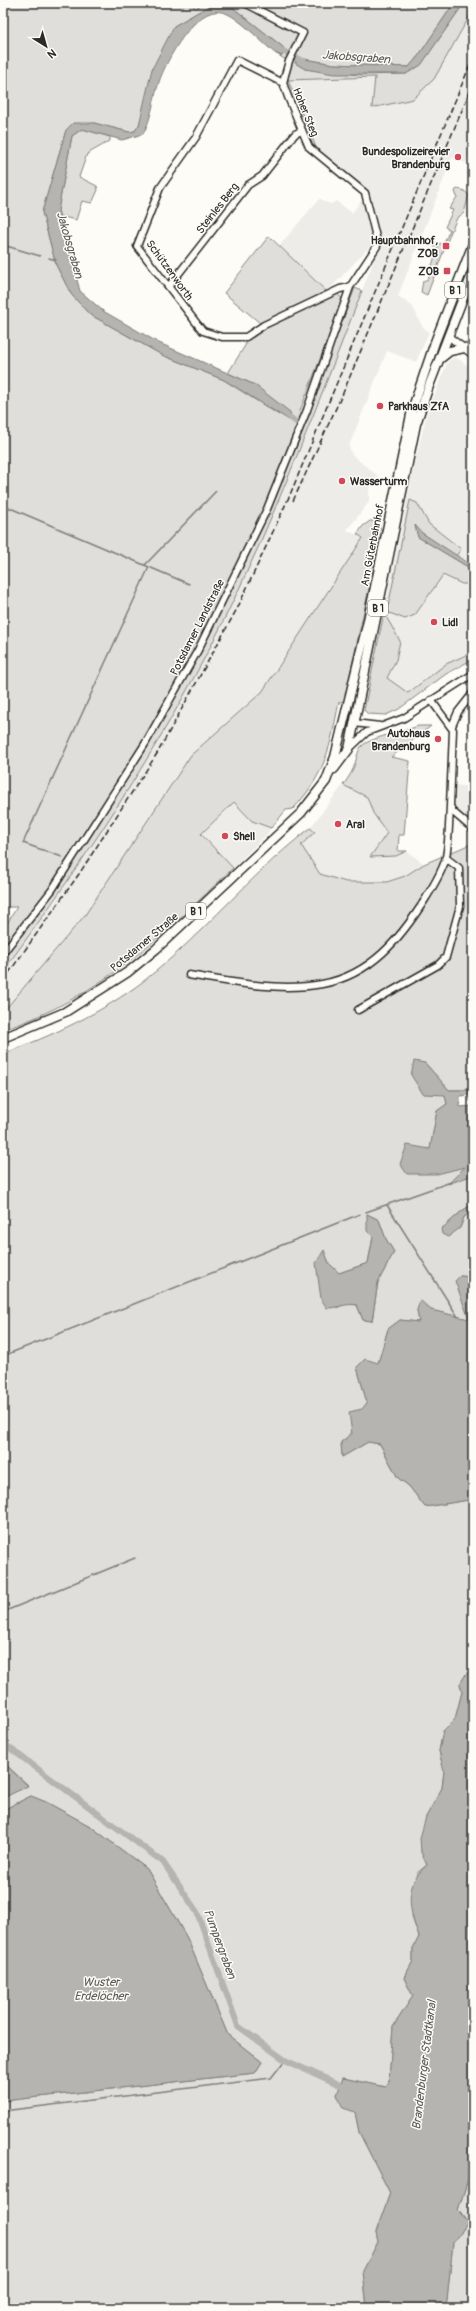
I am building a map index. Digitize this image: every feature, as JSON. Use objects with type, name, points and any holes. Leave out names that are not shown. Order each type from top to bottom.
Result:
[{"type":"main road","name":"B 1","points":[[440,329],[473,244]]},
{"type":"main road","name":"B 1","points":[[448,336],[473,272]]},
{"type":"main road","points":[[440,329],[448,336]]},
{"type":"main road","name":"Am Güterbahnhof","points":[[354,723],[412,410],[440,329]]},
{"type":"main road","name":"Am Güterbahnhof","points":[[344,721],[416,424],[448,336]]},
{"type":"main road","points":[[437,365],[446,353],[464,348]]},
{"type":"main road","points":[[344,721],[354,723]]},
{"type":"main road","name":"Potsdamer Straße","points":[[326,779],[335,757],[344,721]]},
{"type":"main road","name":"Potsdamer Straße","points":[[3,1038],[65,1012],[128,972],[156,950],[314,798],[326,779],[349,749],[354,723]]},
{"type":"street","name":"Hoher Steg","points":[[245,3],[304,33],[289,61],[283,83],[301,131],[315,154],[367,196],[378,242],[371,256],[353,281]]},
{"type":"street","name":"Schützenworth","points":[[283,83],[238,60],[196,137],[160,188],[137,246],[204,331],[222,338],[234,339],[246,337],[264,325],[340,290],[350,287]]},
{"type":"street","name":"Steinles Berg","points":[[170,286],[248,185],[262,176],[296,134],[301,131]]},
{"type":"street","name":"Potsdamer Landstraße","points":[[3,953],[52,890],[145,744],[198,650],[267,509],[307,410],[353,281]]},
{"type":"street","points":[[448,336],[473,355]]},
{"type":"street","points":[[349,749],[367,732],[404,718],[473,674]]},
{"type":"street","points":[[189,975],[251,984],[312,985],[344,977],[363,969],[390,947],[413,919],[430,891],[446,858],[454,742],[452,726],[458,712],[473,693]]},
{"type":"street","points":[[430,700],[452,726]]},
{"type":"street","points":[[354,723],[383,727]]},
{"type":"street","points":[[450,806],[453,812],[473,829]]},
{"type":"street","points":[[358,1010],[438,965],[446,958],[460,906],[460,879],[459,868],[446,858]]},
{"type":"shaded area","points":[[3,3],[197,3],[193,5],[195,8],[206,3],[214,3],[174,26],[139,125],[135,131],[129,132],[94,123],[66,130],[42,212],[56,265],[71,294],[89,314],[162,355],[224,380],[279,415],[255,385],[228,373],[246,344],[242,341],[266,325],[338,294],[343,300],[298,416],[305,419],[355,288],[362,291],[277,505],[219,630],[171,719],[118,805],[62,889],[3,971],[3,930],[17,907],[3,907]]},
{"type":"shaded area","points":[[227,3],[454,3],[419,55],[409,67],[334,64],[298,58],[295,63],[305,69],[359,75],[406,74],[421,65],[464,3],[473,3],[473,10],[434,79],[413,99],[372,108],[375,77],[288,80],[318,152],[305,133],[287,87],[286,60],[275,53],[282,56],[283,47]]},
{"type":"shaded area","points":[[473,10],[473,145],[466,163],[452,158],[398,296],[413,307],[422,326],[429,332],[416,362],[387,351],[349,446],[352,455],[378,476],[369,489],[369,502],[347,530],[363,538],[262,692],[191,755],[85,915],[3,1012],[3,971],[56,900],[141,769],[218,631],[247,572],[298,454],[381,242],[368,193],[318,152],[287,80],[376,77],[372,108],[456,39]]},
{"type":"shaded area","points":[[82,129],[110,137],[110,141],[87,154],[79,177],[97,186],[98,190],[92,203],[82,201],[76,220],[59,216],[58,210],[72,136]]},
{"type":"shaded area","points":[[457,189],[463,190],[469,195],[464,213],[457,218],[427,295],[421,292],[423,281],[428,279],[438,246],[434,247],[436,242],[440,244],[444,242],[450,230],[445,227],[453,210],[449,209],[457,197],[455,191]]},
{"type":"shaded area","points":[[364,197],[374,242],[327,292],[279,246],[320,198],[324,202],[332,204],[336,201],[352,213]]},
{"type":"shaded area","points":[[269,236],[327,292],[260,323],[224,293]]},
{"type":"shaded area","points":[[454,357],[473,370],[473,566],[456,556],[461,549],[429,524],[417,504],[415,615],[443,575],[462,584],[473,584],[473,652],[446,664],[408,693],[387,678],[396,660],[400,641],[384,613],[414,464],[427,414],[447,363]]},
{"type":"shaded area","points":[[410,500],[417,503],[429,524],[461,549],[456,556],[422,533],[415,526],[418,537],[473,570],[473,584],[462,584],[443,575],[415,615],[405,619],[387,612]]},
{"type":"shaded area","points":[[370,521],[376,521],[382,530],[344,701],[339,702],[333,733],[325,759],[313,784],[293,809],[286,810],[271,828],[252,821],[234,802],[201,834],[233,868],[154,941],[99,982],[70,1000],[38,1016],[3,1030],[3,1012],[85,915],[191,755],[262,692],[363,538],[357,534],[363,526]]},
{"type":"shaded area","points":[[384,613],[400,641],[396,660],[387,678],[408,693],[446,664],[473,652],[473,659],[446,674],[399,709],[386,715],[368,714],[364,710]]},
{"type":"shaded area","points":[[418,726],[431,726],[391,757],[410,761],[404,835],[399,835],[398,851],[407,851],[396,856],[370,857],[387,833],[373,813],[367,797],[343,785],[352,771],[360,748],[364,744],[378,738]]},
{"type":"shaded area","points":[[343,785],[367,797],[373,813],[387,833],[370,857],[396,856],[407,851],[424,864],[405,876],[387,882],[346,882],[320,874],[301,845],[315,832],[310,828]]},
{"type":"shaded area","points":[[454,785],[473,787],[473,833],[454,817]]},
{"type":"shaded area","points":[[234,802],[252,821],[271,828],[268,833],[233,868],[201,834]]},
{"type":"shaded area","points":[[310,828],[315,832],[301,845],[320,874],[346,882],[387,882],[405,876],[424,864],[473,843],[473,1090],[449,1090],[425,1063],[445,1095],[447,1104],[437,1111],[430,1149],[459,1168],[466,1167],[449,1183],[473,1175],[473,1205],[461,1212],[441,1229],[460,1228],[464,1217],[473,1211],[473,1277],[460,1276],[470,1320],[431,1310],[417,1310],[419,1322],[400,1320],[388,1329],[378,1364],[357,1367],[367,1403],[351,1433],[341,1442],[342,1457],[368,1442],[380,1444],[398,1478],[409,1486],[425,1507],[469,1500],[473,1496],[473,1669],[466,1674],[460,1684],[462,1692],[455,1719],[443,1731],[439,1751],[444,1771],[442,1788],[426,1817],[421,1852],[427,1865],[418,1872],[412,1917],[419,1937],[413,1948],[413,1961],[404,1978],[413,1996],[393,2027],[389,2081],[385,2087],[343,2078],[337,2095],[355,2112],[359,2132],[390,2193],[376,2232],[378,2242],[363,2271],[367,2307],[3,2308],[3,2101],[255,2073],[262,2062],[228,2035],[187,1938],[147,1869],[90,1826],[46,1802],[31,1796],[3,1810],[3,1798],[28,1785],[3,1762],[3,1054],[59,1031],[112,1003],[129,992],[175,955],[266,866]],"holes":[[[367,1214],[379,1220],[386,1239],[394,1252],[378,1282],[372,1321],[363,1320],[357,1305],[346,1303],[337,1308],[324,1251],[329,1263],[339,1273],[368,1263],[373,1237]]]},
{"type":"shaded area","points":[[473,2164],[473,2308],[444,2308],[447,2300],[453,2242],[468,2223],[458,2210]]},
{"type":"water","points":[[214,3],[227,3],[283,47],[286,51],[282,56],[275,53],[235,18],[228,14],[222,12],[212,12],[202,17],[183,37],[168,61],[159,82],[143,134],[122,140],[82,129],[72,136],[58,210],[80,291],[103,311],[159,343],[255,385],[290,412],[292,419],[289,420],[224,380],[162,355],[89,314],[71,294],[56,265],[42,212],[66,130],[73,123],[94,123],[129,132],[135,131],[139,125],[152,69],[174,26]]},
{"type":"water","points":[[454,3],[464,3],[421,65],[406,74],[334,74],[305,69],[295,63],[298,58],[334,64],[409,67],[419,55]]},
{"type":"water","points":[[415,525],[422,533],[473,566],[473,570],[418,537]]},
{"type":"water","points":[[414,1061],[425,1063],[449,1090],[473,1090],[473,1095],[460,1096],[459,1107],[473,1106],[473,1117],[467,1126],[473,1139],[473,1175],[448,1184],[465,1167],[437,1174],[407,1174],[400,1164],[407,1145],[430,1149],[437,1111],[447,1104],[445,1095],[423,1094],[411,1075]]},
{"type":"water","points":[[473,1205],[473,1211],[464,1217],[460,1228],[448,1237],[442,1234],[441,1229],[469,1206]]},
{"type":"water","points":[[367,1214],[379,1220],[386,1239],[394,1252],[378,1282],[372,1321],[363,1320],[357,1305],[327,1308],[321,1299],[316,1263],[324,1250],[329,1263],[339,1273],[368,1263],[373,1237],[367,1231]]},
{"type":"water","points":[[460,1276],[473,1277],[473,1496],[469,1500],[425,1507],[409,1486],[398,1478],[380,1444],[368,1442],[342,1457],[341,1442],[352,1434],[349,1412],[362,1409],[367,1403],[357,1367],[365,1359],[378,1363],[388,1329],[400,1320],[419,1322],[417,1310],[420,1300],[431,1310],[469,1319],[455,1281]]},
{"type":"water","name":"Brandenburger Stadtkanal","points":[[473,1669],[473,2164],[458,2210],[468,2223],[453,2242],[447,2300],[444,2308],[344,2308],[367,2307],[363,2271],[378,2242],[376,2232],[390,2193],[359,2132],[355,2112],[343,2108],[337,2095],[343,2078],[385,2087],[389,2081],[393,2027],[413,1996],[404,1978],[413,1961],[413,1948],[419,1937],[413,1917],[410,1898],[414,1881],[427,1865],[421,1852],[420,1838],[426,1817],[442,1788],[444,1771],[439,1751],[443,1731],[455,1719],[462,1692],[460,1684],[466,1674]]},
{"type":"water","points":[[3,1762],[28,1786],[3,1798]]},
{"type":"water","name":"Wuster Erdelöcher","points":[[31,1796],[46,1802],[90,1826],[147,1869],[187,1938],[228,2035],[262,2062],[255,2073],[3,2101],[3,1810]]},
{"type":"waterway","name":"Jakobsgraben","points":[[277,48],[305,62]]},
{"type":"waterway","points":[[3,245],[40,256]]},
{"type":"waterway","points":[[49,258],[56,260]]},
{"type":"waterway","name":"Jakobsgraben","points":[[287,415],[296,422]]},
{"type":"waterway","points":[[145,565],[216,491]]},
{"type":"waterway","points":[[3,505],[189,584]]},
{"type":"waterway","points":[[62,857],[23,843],[149,567]]},
{"type":"waterway","points":[[366,1212],[451,1182]]},
{"type":"waterway","points":[[387,1205],[458,1317]]},
{"type":"waterway","points":[[3,1356],[360,1214]]},
{"type":"waterway","points":[[3,1612],[135,1558]]},
{"type":"waterway","name":"Pumpergraben","points":[[3,1743],[163,1862],[197,1912],[238,2026],[285,2060],[340,2085]]},
{"type":"waterway","points":[[3,2111],[271,2078],[285,2060]]},
{"type":"railway","points":[[3,981],[79,874],[158,752],[238,607],[289,497],[473,58]]},
{"type":"railway","points":[[293,501],[343,393],[473,84]]},
{"type":"place","name":"Bundespolizeirevier Brandenburg","points":[[458,157]]},
{"type":"place","name":"Hauptbahnhof, ZOB","points":[[446,246]]},
{"type":"place","name":"ZOB","points":[[447,271]]},
{"type":"place","name":"Parkhaus ZfA","points":[[380,406]]},
{"type":"place","name":"Wasserturm","points":[[342,481]]},
{"type":"place","name":"Lidl","points":[[434,622]]},
{"type":"place","name":"Autohaus Brandenburg","points":[[438,739]]},
{"type":"place","name":"Aral","points":[[338,824]]},
{"type":"place","name":"Shell","points":[[225,836]]}]
